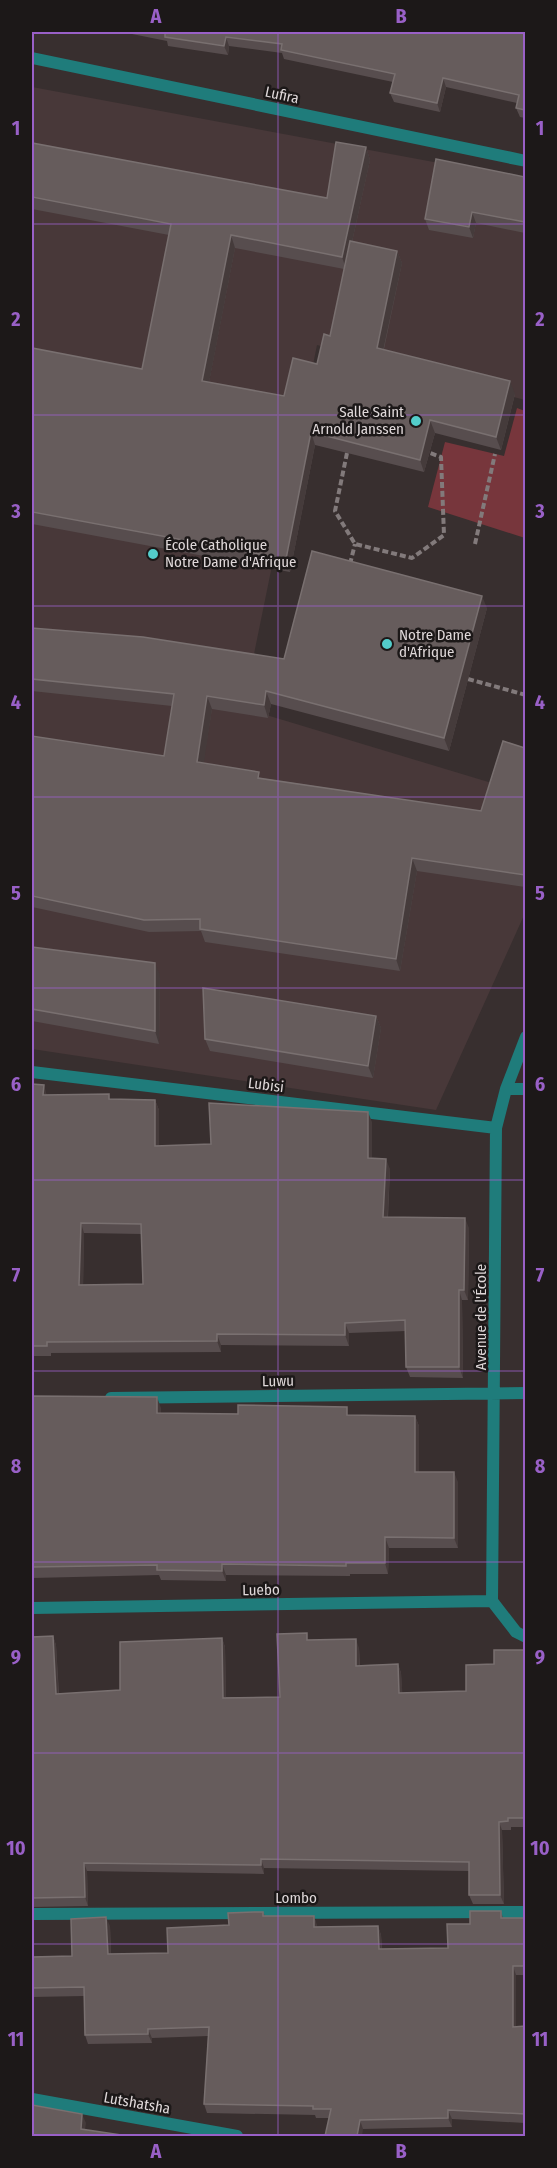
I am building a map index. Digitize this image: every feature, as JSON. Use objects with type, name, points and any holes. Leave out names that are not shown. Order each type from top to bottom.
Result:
[{"type":"street","name":"Lufira","points":[[32,58],[525,161]]},
{"type":"street","name":"Avenue de l'École","points":[[492,1601],[496,1128],[506,1089],[525,1037]]},
{"type":"street","name":"Lubisi","points":[[32,1072],[496,1128]]},
{"type":"street","points":[[506,1089],[525,1089]]},
{"type":"street","name":"Luwu","points":[[99,1398],[525,1393]]},
{"type":"street","points":[[492,1601],[516,1632],[525,1637]]},
{"type":"street","name":"Luebo","points":[[32,1608],[492,1601]]},
{"type":"street","name":"Lombo","points":[[32,1914],[525,1911]]},
{"type":"street","name":"Lutshatsha","points":[[32,2099],[237,2136]]},
{"type":"path","points":[[347,453],[335,511],[356,544],[412,558],[444,536],[441,457],[430,453]]},
{"type":"path","points":[[475,544],[495,454]]},
{"type":"path","points":[[348,572],[356,544]]},
{"type":"path","points":[[468,679],[525,695]]},
{"type":"shaded area","name":"École Catholique Notre Dame d'Afrique","points":[[32,87],[525,179],[525,400],[317,345],[243,708],[525,793],[525,913],[436,1110],[32,1049]]},
{"type":"shaded area","points":[[517,408],[525,411],[525,538],[428,507],[445,442],[504,456]]},
{"type":"building","points":[[161,32],[525,32],[525,110],[516,108],[519,95],[443,78],[437,103],[390,93],[395,74],[281,50],[282,44],[226,37],[224,46],[165,37],[165,33]]},
{"type":"building","points":[[336,142],[366,147],[342,257],[231,235],[202,381],[284,396],[293,358],[317,364],[324,334],[330,336],[350,241],[397,251],[377,348],[510,381],[496,437],[430,420],[420,460],[311,432],[286,559],[32,512],[32,348],[142,369],[171,224],[32,197],[32,143],[327,198]]},
{"type":"building","points":[[436,159],[525,177],[525,222],[472,212],[469,227],[425,219]]},
{"type":"building","points":[[312,551],[482,596],[444,738],[266,691],[264,705],[207,696],[197,762],[259,772],[258,778],[481,811],[503,741],[525,748],[525,875],[412,858],[396,959],[200,929],[200,919],[144,920],[32,896],[32,736],[164,756],[174,694],[32,679],[32,628],[143,637],[284,659]]},
{"type":"building","points":[[32,947],[155,963],[155,1031],[32,1009]]},
{"type":"building","points":[[203,988],[376,1016],[368,1066],[205,1039]]},
{"type":"building","points":[[32,1084],[44,1085],[43,1095],[109,1094],[109,1099],[155,1100],[155,1146],[211,1144],[209,1103],[368,1112],[368,1158],[386,1159],[383,1217],[465,1218],[464,1290],[459,1290],[459,1367],[406,1367],[405,1320],[345,1323],[345,1335],[217,1334],[217,1341],[47,1342],[47,1346],[32,1346]],"holes":[[[81,1223],[141,1224],[143,1284],[79,1285]]]},
{"type":"building","points":[[32,1396],[157,1397],[157,1413],[238,1414],[238,1405],[347,1407],[347,1415],[415,1416],[415,1472],[454,1472],[454,1538],[385,1537],[385,1563],[346,1563],[346,1566],[222,1564],[222,1571],[157,1570],[157,1565],[32,1567]]},
{"type":"building","points":[[307,1633],[307,1640],[356,1639],[356,1666],[398,1664],[399,1693],[466,1691],[466,1665],[494,1664],[494,1650],[525,1650],[525,1818],[508,1818],[508,1821],[499,1822],[500,1895],[469,1895],[469,1862],[261,1859],[261,1865],[84,1863],[85,1897],[32,1898],[32,1637],[53,1636],[56,1694],[120,1690],[120,1642],[222,1638],[223,1698],[280,1697],[277,1634]]},
{"type":"building","points":[[470,1911],[501,1911],[501,1918],[525,1918],[525,1966],[513,1966],[513,2027],[525,2026],[525,2114],[448,2110],[448,2118],[360,2120],[357,2136],[325,2136],[331,2109],[313,2109],[313,2106],[204,2104],[209,2027],[148,2029],[148,2034],[85,2035],[84,1987],[32,1988],[32,1957],[72,1956],[71,1919],[106,1917],[108,1954],[168,1953],[167,1928],[229,1925],[228,1913],[254,1912],[263,1912],[263,1916],[314,1916],[314,1927],[378,1926],[379,1949],[448,1948],[447,1924],[470,1924]]},
{"type":"building","points":[[32,2105],[82,2114],[81,2129],[128,2136],[32,2136]]},
{"type":"place","name":"Salle Saint Arnold Janssen","points":[[416,421]]},
{"type":"place","name":"École Catholique Notre Dame d'Afrique","points":[[153,554]]},
{"type":"place","name":"Notre Dame d'Afrique","points":[[387,644]]}]
